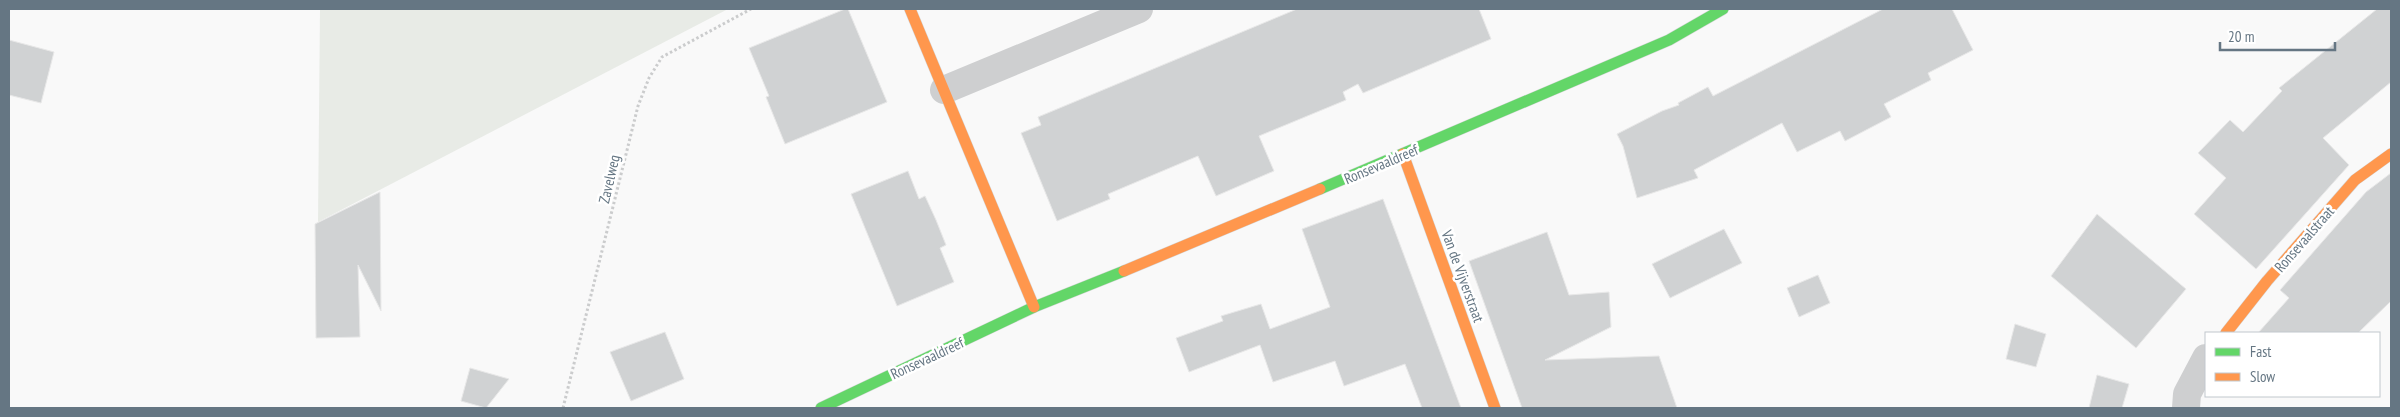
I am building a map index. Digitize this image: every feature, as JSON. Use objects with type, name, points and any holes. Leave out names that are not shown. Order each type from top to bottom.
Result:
[{"type":"street","points":[[910,9],[1034,307]]},
{"type":"street","points":[[944,90],[1139,9]]},
{"type":"street","name":"Ronsevaaldreef","points":[[821,408],[1034,307],[1403,154],[1669,40],[1722,9]]},
{"type":"street","name":"Van de Vijverstraat","points":[[1403,154],[1495,408]]},
{"type":"street","name":"Ronsevaalstraat","points":[[2227,332],[2267,281],[2355,180],[2391,154]]},
{"type":"street","points":[[2186,408],[2187,394],[2205,360]]},
{"type":"path","name":"Zavelweg","points":[[563,408],[582,339],[638,106],[649,78],[662,57],[751,9]]},
{"type":"shaded area","points":[[320,9],[728,9],[318,222]]},
{"type":"building","points":[[848,9],[887,102],[785,144],[766,97],[769,96],[749,48]]},
{"type":"building","points":[[1297,9],[1479,9],[1491,39],[1363,93],[1358,84],[1343,92],[1346,100],[1259,136],[1274,171],[1216,196],[1198,156],[1108,194],[1110,199],[1057,221],[1021,133],[1041,125],[1038,117]]},
{"type":"building","points":[[1883,9],[1952,9],[1973,50],[1928,73],[1931,80],[1884,104],[1891,117],[1845,141],[1840,131],[1797,152],[1782,123],[1694,170],[1698,178],[1637,198],[1623,146],[1617,134],[1662,111],[1679,105],[1678,103],[1708,87],[1713,96]]},
{"type":"building","points":[[2377,9],[2391,9],[2391,82],[2323,138],[2349,165],[2256,269],[2194,214],[2226,178],[2198,153],[2230,120],[2243,132],[2282,91],[2279,88]]},
{"type":"building","points":[[9,40],[54,52],[41,103],[9,95]]},
{"type":"building","points":[[908,171],[919,199],[925,196],[936,220],[946,245],[940,248],[954,282],[897,306],[851,194]]},
{"type":"building","points":[[2391,173],[2391,301],[2359,332],[2259,332],[2289,298],[2280,290],[2366,192]]},
{"type":"building","points":[[380,192],[381,311],[358,265],[360,337],[316,338],[315,224]]},
{"type":"building","points":[[1383,199],[1461,408],[1422,408],[1405,364],[1344,386],[1335,361],[1273,382],[1260,345],[1189,372],[1176,338],[1223,321],[1221,316],[1261,304],[1270,329],[1330,307],[1302,229]]},
{"type":"building","points":[[2097,214],[2186,289],[2136,348],[2051,276]]},
{"type":"building","points":[[1724,229],[1742,263],[1670,298],[1652,264]]},
{"type":"building","points":[[1547,232],[1569,295],[1609,292],[1611,327],[1545,360],[1659,356],[1677,408],[1522,408],[1469,261]]},
{"type":"building","points":[[1818,275],[1830,303],[1799,317],[1787,288]]},
{"type":"building","points":[[2015,324],[2046,334],[2036,367],[2006,359]]},
{"type":"building","points":[[665,332],[684,379],[631,401],[610,352]]},
{"type":"building","points":[[470,368],[509,379],[486,408],[461,401]]},
{"type":"building","points":[[2097,375],[2129,384],[2122,408],[2089,408]]},
{"type":"traffic: fast","points":[[1320,189],[1669,40],[1723,9]]},
{"type":"traffic: fast","points":[[821,408],[1034,307],[1124,271]]},
{"type":"traffic: slow","points":[[910,9],[1034,307]]},
{"type":"traffic: slow","points":[[1403,154],[1495,408]]},
{"type":"traffic: slow","points":[[2227,332],[2267,281],[2355,180],[2391,154]]},
{"type":"traffic: slow","points":[[1124,271],[1320,189]]}]
